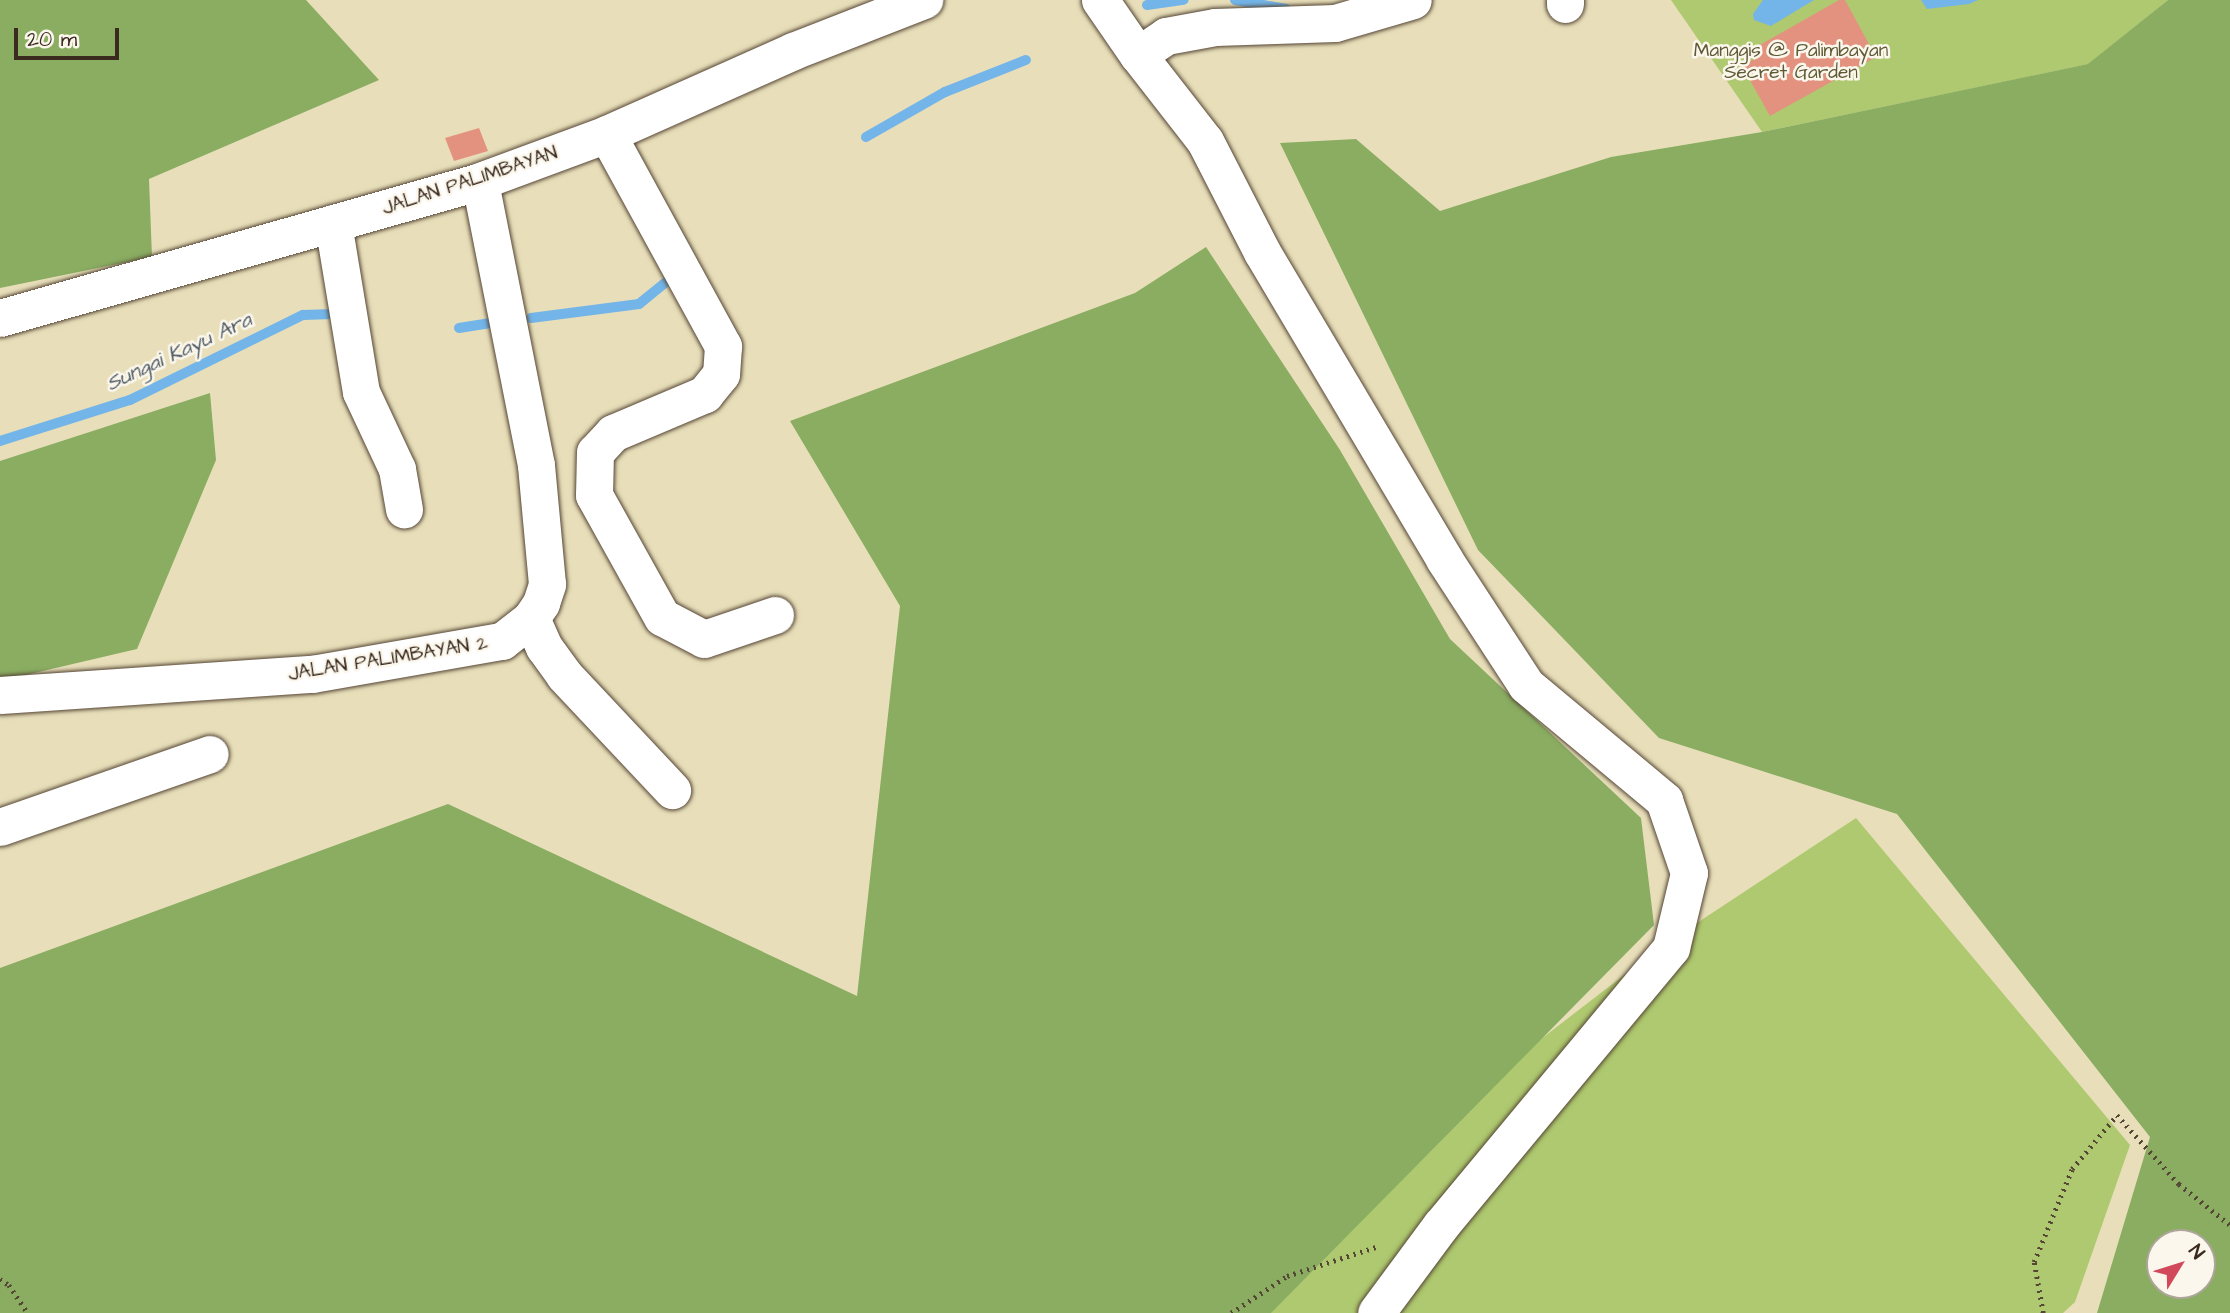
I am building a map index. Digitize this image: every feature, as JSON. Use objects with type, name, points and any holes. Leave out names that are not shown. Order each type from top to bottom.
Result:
[{"type":"street","name":"JALAN PALIMBAYAN","points":[[0,318],[480,181],[607,134],[793,51],[924,0]]},
{"type":"street","points":[[1100,0],[1138,55],[1205,141],[1262,252],[1430,536],[1526,685],[1664,800],[1689,873],[1671,948],[1441,1225],[1376,1313]]},
{"type":"street","points":[[1138,55],[1166,36],[1215,27],[1335,23],[1413,0]]},
{"type":"street","points":[[607,134],[723,346],[721,374],[705,394],[614,433],[595,452],[594,495],[662,617],[704,639],[775,615]]},
{"type":"street","name":"JALAN PALIMBAYAN 2","points":[[0,695],[312,674],[502,641],[531,618],[541,603],[547,584],[536,465],[480,181]]},
{"type":"street","points":[[333,223],[361,392],[397,469],[404,509]]},
{"type":"street","points":[[531,618],[544,647],[564,675],[672,790]]},
{"type":"street","points":[[0,827],[210,754]]},
{"type":"path","points":[[2043,1313],[2034,1262],[2072,1169],[2117,1115],[2179,1184],[2230,1225]]},
{"type":"path","points":[[1231,1313],[1287,1276],[1390,1242]]},
{"type":"path","points":[[0,1279],[9,1285],[28,1313]]},
{"type":"green space","points":[[0,0],[306,0],[379,80],[149,179],[152,257],[0,288]]},
{"type":"green space","name":"Manggis @ Palimbayan Secret Garden","points":[[1671,0],[2168,0],[2089,64],[1762,132]]},
{"type":"green space","points":[[2168,0],[2230,0],[2230,1313],[2097,1313],[2150,1137],[1897,814],[1659,738],[1478,550],[1280,143],[1356,139],[1440,211],[1611,157],[1762,132],[2088,64]]},
{"type":"green space","points":[[1206,247],[1340,450],[1450,639],[1641,818],[1654,925],[1271,1313],[0,1313],[0,968],[448,804],[857,996],[900,606],[790,421],[1135,293]]},
{"type":"green space","points":[[210,393],[216,460],[137,649],[0,681],[0,461]]},
{"type":"green space","points":[[1856,818],[2130,1145],[2075,1302],[2063,1313],[1186,1313],[1659,948]]},
{"type":"water","points":[[1763,0],[1814,0],[1771,26],[1754,20],[1753,14]]},
{"type":"water","points":[[1921,0],[1978,0],[1969,4],[1927,9]]},
{"type":"building","points":[[1839,0],[1845,0],[1876,57],[1770,116],[1742,66],[1756,58],[1751,50]]},
{"type":"building","points":[[479,128],[488,151],[454,161],[445,138]]},
{"type":"waterway","name":"Sungai Kayu Ara","points":[[1147,5],[1184,0]]},
{"type":"waterway","name":"Sungai Kayu Ara","points":[[1235,0],[1286,9]]},
{"type":"waterway","name":"Sungai Kayu Ara","points":[[866,137],[945,92],[1026,60]]},
{"type":"waterway","name":"Sungai Kayu Ara","points":[[531,318],[639,304],[666,282]]},
{"type":"waterway","name":"Sungai Kayu Ara","points":[[0,441],[130,400],[303,315],[333,314]]},
{"type":"waterway","name":"Sungai Kayu Ara","points":[[459,328],[491,323]]}]
